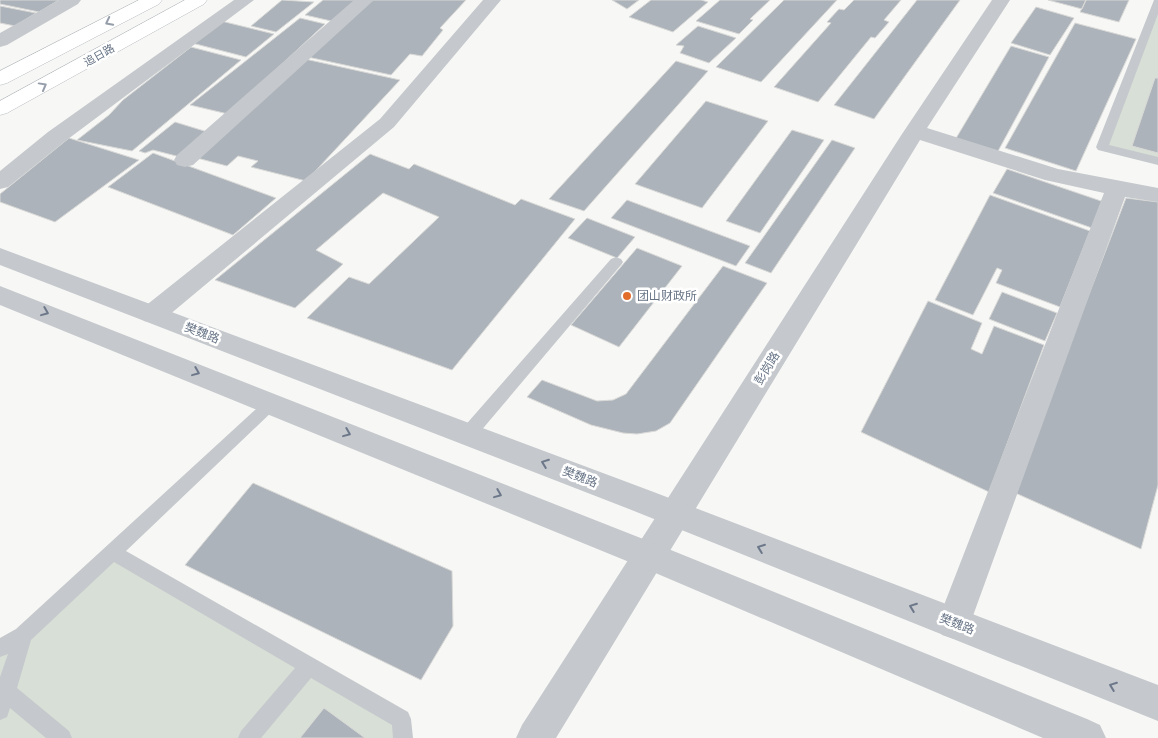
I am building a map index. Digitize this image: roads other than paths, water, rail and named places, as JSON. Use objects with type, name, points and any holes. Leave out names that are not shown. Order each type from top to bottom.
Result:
[{"type":"main road","name":"追日路","points":[[0,79],[153,0]]},
{"type":"main road","name":"追日路","points":[[0,110],[198,0]]},
{"type":"street","points":[[0,41],[72,0]]},
{"type":"street","points":[[0,182],[64,132],[245,0]]},
{"type":"street","points":[[185,160],[365,0]]},
{"type":"street","points":[[153,314],[387,122],[492,0]]},
{"type":"street","name":"彭岗路","points":[[535,738],[915,131],[1002,0]]},
{"type":"street","points":[[915,131],[1053,174],[1158,195]]},
{"type":"street","points":[[954,623],[1117,188]]},
{"type":"street","name":"樊魏路","points":[[0,256],[676,514],[1158,703]]},
{"type":"street","points":[[0,295],[650,556],[1087,738]]},
{"type":"lane","points":[[1158,1],[1102,147],[1158,162]]},
{"type":"lane","points":[[468,434],[616,262]]},
{"type":"lane","points":[[0,648],[23,635],[272,403]]},
{"type":"lane","points":[[112,552],[401,719],[403,738]]},
{"type":"lane","points":[[23,635],[2,696],[62,738]]},
{"type":"lane","points":[[248,738],[309,666]]},
{"type":"place","name":"团山财政所","points":[[627,296]]}]
